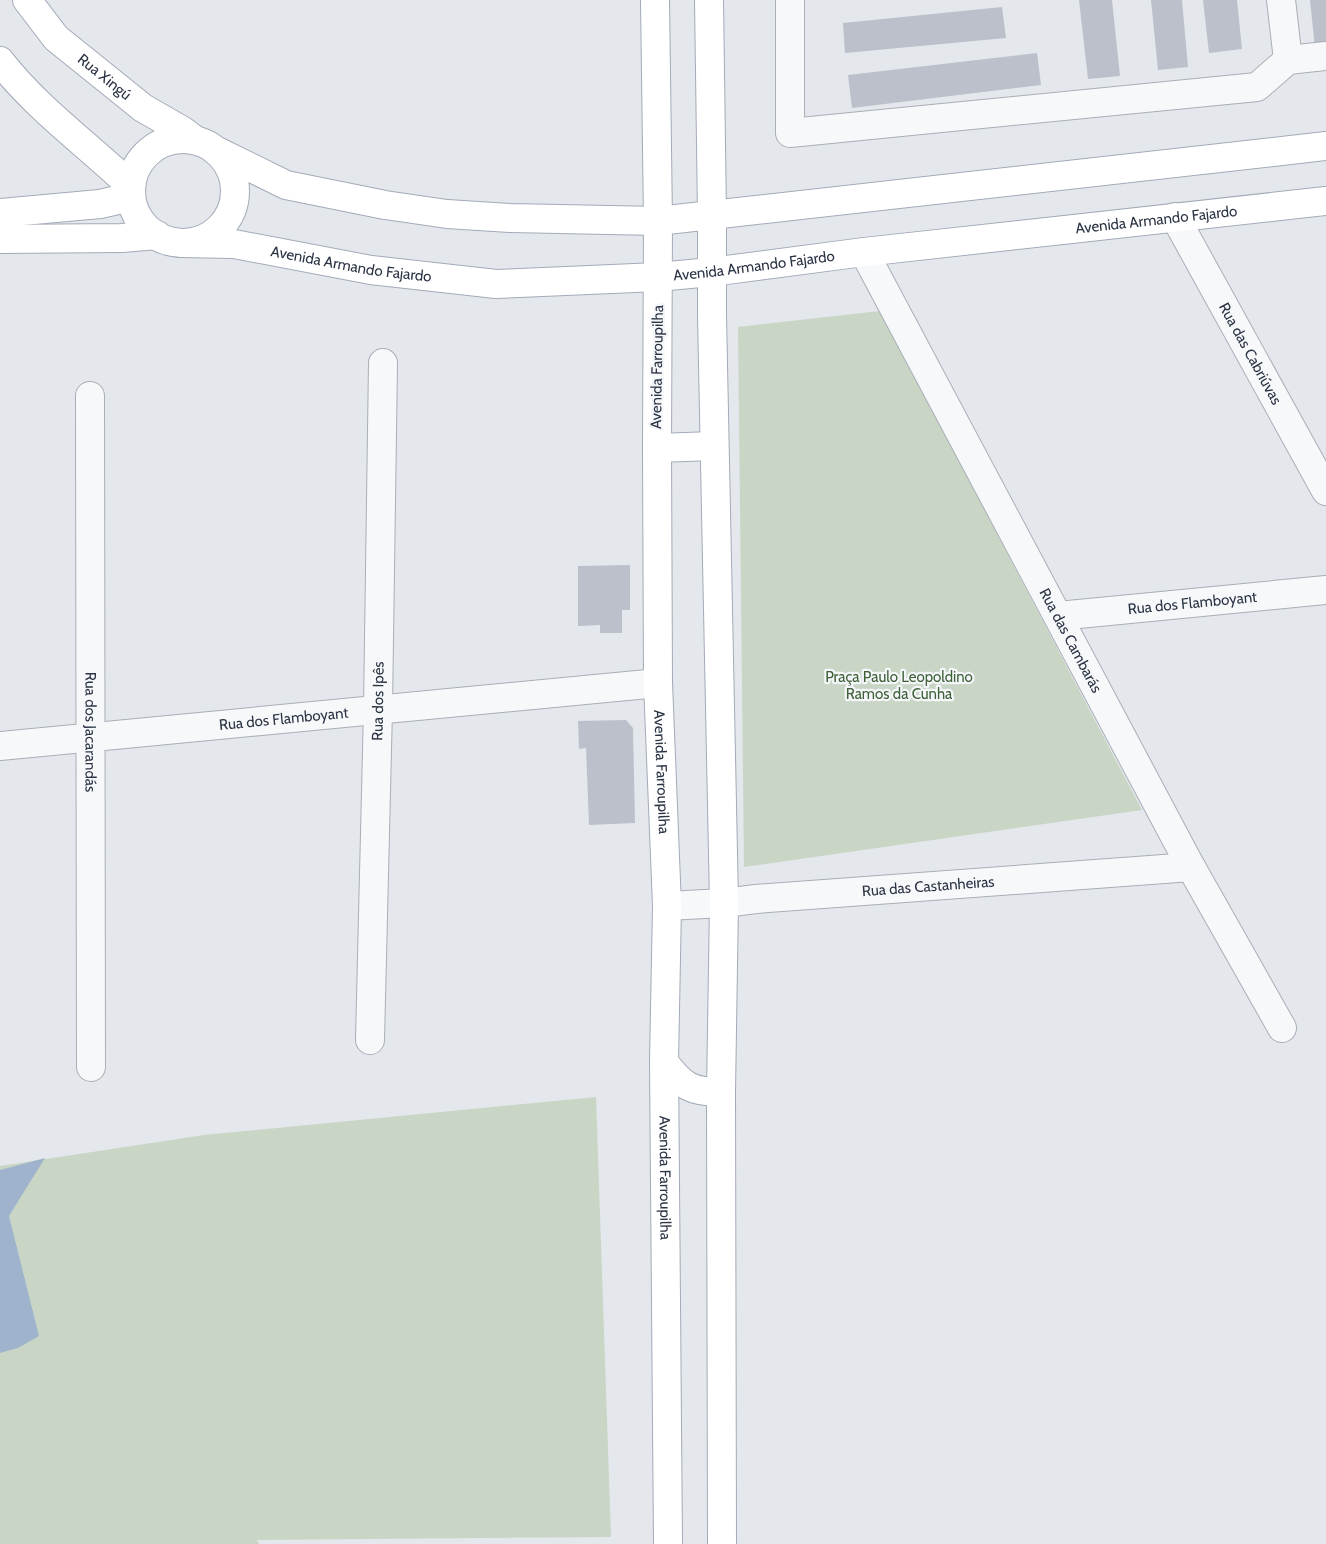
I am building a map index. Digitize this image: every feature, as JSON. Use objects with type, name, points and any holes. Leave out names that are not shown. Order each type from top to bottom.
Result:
[{"type":"main road","name":"Rua Xingú","points":[[27,0],[56,38],[143,108],[206,146]]},
{"type":"main road","name":"Avenida Farroupilha","points":[[655,0],[658,220],[658,683],[667,906],[664,1062],[668,1544]]},
{"type":"main road","points":[[709,0],[711,272],[724,903],[721,1092],[722,1544]]},
{"type":"main road","points":[[0,61],[9,73],[120,176],[132,190]]},
{"type":"main road","points":[[206,146],[232,172],[234,196],[232,209],[226,220],[212,233],[195,241],[169,239],[147,228],[134,209],[132,190],[135,171],[141,160],[150,152],[159,145],[171,140],[206,146],[286,185],[386,205],[447,214],[501,218],[658,220],[1326,146]]},
{"type":"main road","points":[[0,213],[100,204],[132,190]]},
{"type":"main road","name":"Avenida Armando Fajardo","points":[[0,240],[122,238],[169,239],[234,244],[370,270],[496,284],[658,277],[711,272],[864,252],[1326,201]]},
{"type":"main road","points":[[657,448],[714,446]]},
{"type":"main road","points":[[664,1062],[674,1076],[689,1088],[705,1092],[721,1092]]},
{"type":"street","points":[[790,0],[790,133],[1257,87],[1288,60],[1326,56]]},
{"type":"street","points":[[1281,0],[1288,60]]},
{"type":"street","name":"Rua das Cabriúvas","points":[[1175,217],[1326,491]]},
{"type":"street","name":"Rua das Cambarás","points":[[864,252],[1191,868],[1282,1028]]},
{"type":"street","name":"Rua dos Ipês","points":[[370,1040],[378,709],[383,363]]},
{"type":"street","name":"Rua dos Jacarandás","points":[[90,396],[91,1067]]},
{"type":"street","name":"Rua dos Flamboyant","points":[[1058,616],[1326,590]]},
{"type":"street","name":"Rua dos Flamboyant","points":[[0,746],[658,683]]},
{"type":"street","name":"Rua das Castanheiras","points":[[667,906],[1191,868]]},
{"type":"green space","name":"Praça Paulo Leopoldino Ramos da Cunha","points":[[880,311],[1142,810],[744,867],[738,327]]},
{"type":"green space","points":[[596,1097],[611,1537],[257,1540],[259,1544],[0,1544],[0,1166],[204,1135]]},
{"type":"water","points":[[45,1158],[9,1216],[39,1336],[18,1348],[0,1353],[0,1170]]},
{"type":"building","points":[[1079,0],[1112,0],[1120,76],[1088,79]]},
{"type":"building","points":[[1151,0],[1182,0],[1188,67],[1158,70]]},
{"type":"building","points":[[1203,0],[1237,0],[1242,49],[1209,53]]},
{"type":"building","points":[[1310,0],[1326,0],[1326,47],[1315,48]]},
{"type":"building","points":[[1002,7],[1006,38],[845,53],[843,23]]},
{"type":"building","points":[[1037,53],[1041,85],[852,108],[848,75]]},
{"type":"building","points":[[630,565],[630,610],[622,610],[622,633],[600,633],[600,625],[578,626],[578,566]]},
{"type":"building","points":[[626,720],[633,728],[635,823],[589,825],[586,748],[579,749],[578,721]]}]
